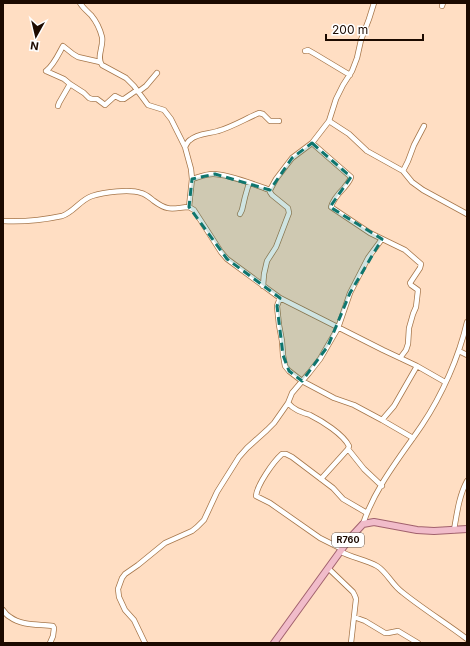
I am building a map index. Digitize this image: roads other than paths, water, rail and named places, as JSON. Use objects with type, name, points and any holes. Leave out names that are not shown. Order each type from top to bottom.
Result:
[{"type":"main road","name":"R760","points":[[274,643],[341,550],[363,524],[374,522],[417,530],[434,531],[467,529]]},
{"type":"street","points":[[80,3],[96,22],[100,30],[102,41],[100,62]]},
{"type":"street","points":[[270,190],[292,158],[312,143],[329,121],[336,99],[350,75],[357,58],[361,40],[374,3]]},
{"type":"street","points":[[157,74],[146,86],[138,91],[124,99],[115,96],[105,105],[97,99],[89,98],[64,79],[46,71],[53,64],[63,46],[78,57],[100,62],[102,65],[126,78],[134,86],[138,91],[148,104],[164,110],[171,119],[185,147],[191,169],[192,179],[189,207]]},
{"type":"street","points":[[305,51],[308,50],[350,75]]},
{"type":"street","points":[[58,106],[70,84]]},
{"type":"street","points":[[185,147],[189,140],[194,137],[217,132],[259,113],[263,114],[270,121],[279,121]]},
{"type":"street","points":[[329,121],[350,134],[367,151],[404,171],[412,182],[422,190],[467,214]]},
{"type":"street","points":[[404,171],[414,145],[424,126]]},
{"type":"street","points":[[312,143],[351,177],[331,207],[370,233],[404,250],[421,264],[410,283],[418,290],[418,292],[416,296],[416,307],[409,328],[408,344],[406,350],[400,358]]},
{"type":"street","points":[[192,179],[208,174],[234,178],[270,190],[272,195],[288,208],[289,213],[276,247],[267,261],[263,286]]},
{"type":"street","points":[[240,214],[244,197],[250,183]]},
{"type":"street","points":[[3,221],[24,221],[62,216],[67,214],[83,200],[88,198],[105,193],[131,191],[141,192],[163,207],[170,209],[189,207],[194,210],[227,259],[280,298],[417,366],[445,382]]},
{"type":"street","points":[[144,643],[134,620],[126,610],[119,597],[118,588],[122,578],[125,574],[165,543],[192,531],[204,520],[217,492],[240,457],[247,448],[267,430],[288,403],[292,393],[320,359],[338,328],[350,293],[368,258],[382,239]]},
{"type":"street","points":[[280,298],[277,306],[279,325],[285,366],[289,371],[302,381],[334,398],[354,405],[413,438]]},
{"type":"street","points":[[363,524],[367,513],[395,463],[433,406],[459,351],[467,324]]},
{"type":"street","points":[[459,351],[467,355]]},
{"type":"street","points":[[382,420],[394,406],[417,366]]},
{"type":"street","points":[[288,403],[296,410],[315,418],[333,429],[348,443],[348,449],[364,469],[382,486]]},
{"type":"street","points":[[321,479],[348,449]]},
{"type":"street","points":[[367,513],[343,499],[333,488],[286,454],[282,454],[278,458],[257,491],[256,496],[270,503],[320,538],[341,550],[347,556],[359,558],[382,570],[402,593],[467,639]]},
{"type":"street","points":[[454,530],[460,498],[467,481]]},
{"type":"street","points":[[328,568],[355,594],[356,599],[351,643]]},
{"type":"street","points":[[3,610],[10,617],[20,622],[53,626],[53,636],[50,643]]},
{"type":"street","points":[[354,617],[365,621],[385,633],[398,631],[418,643]]}]
